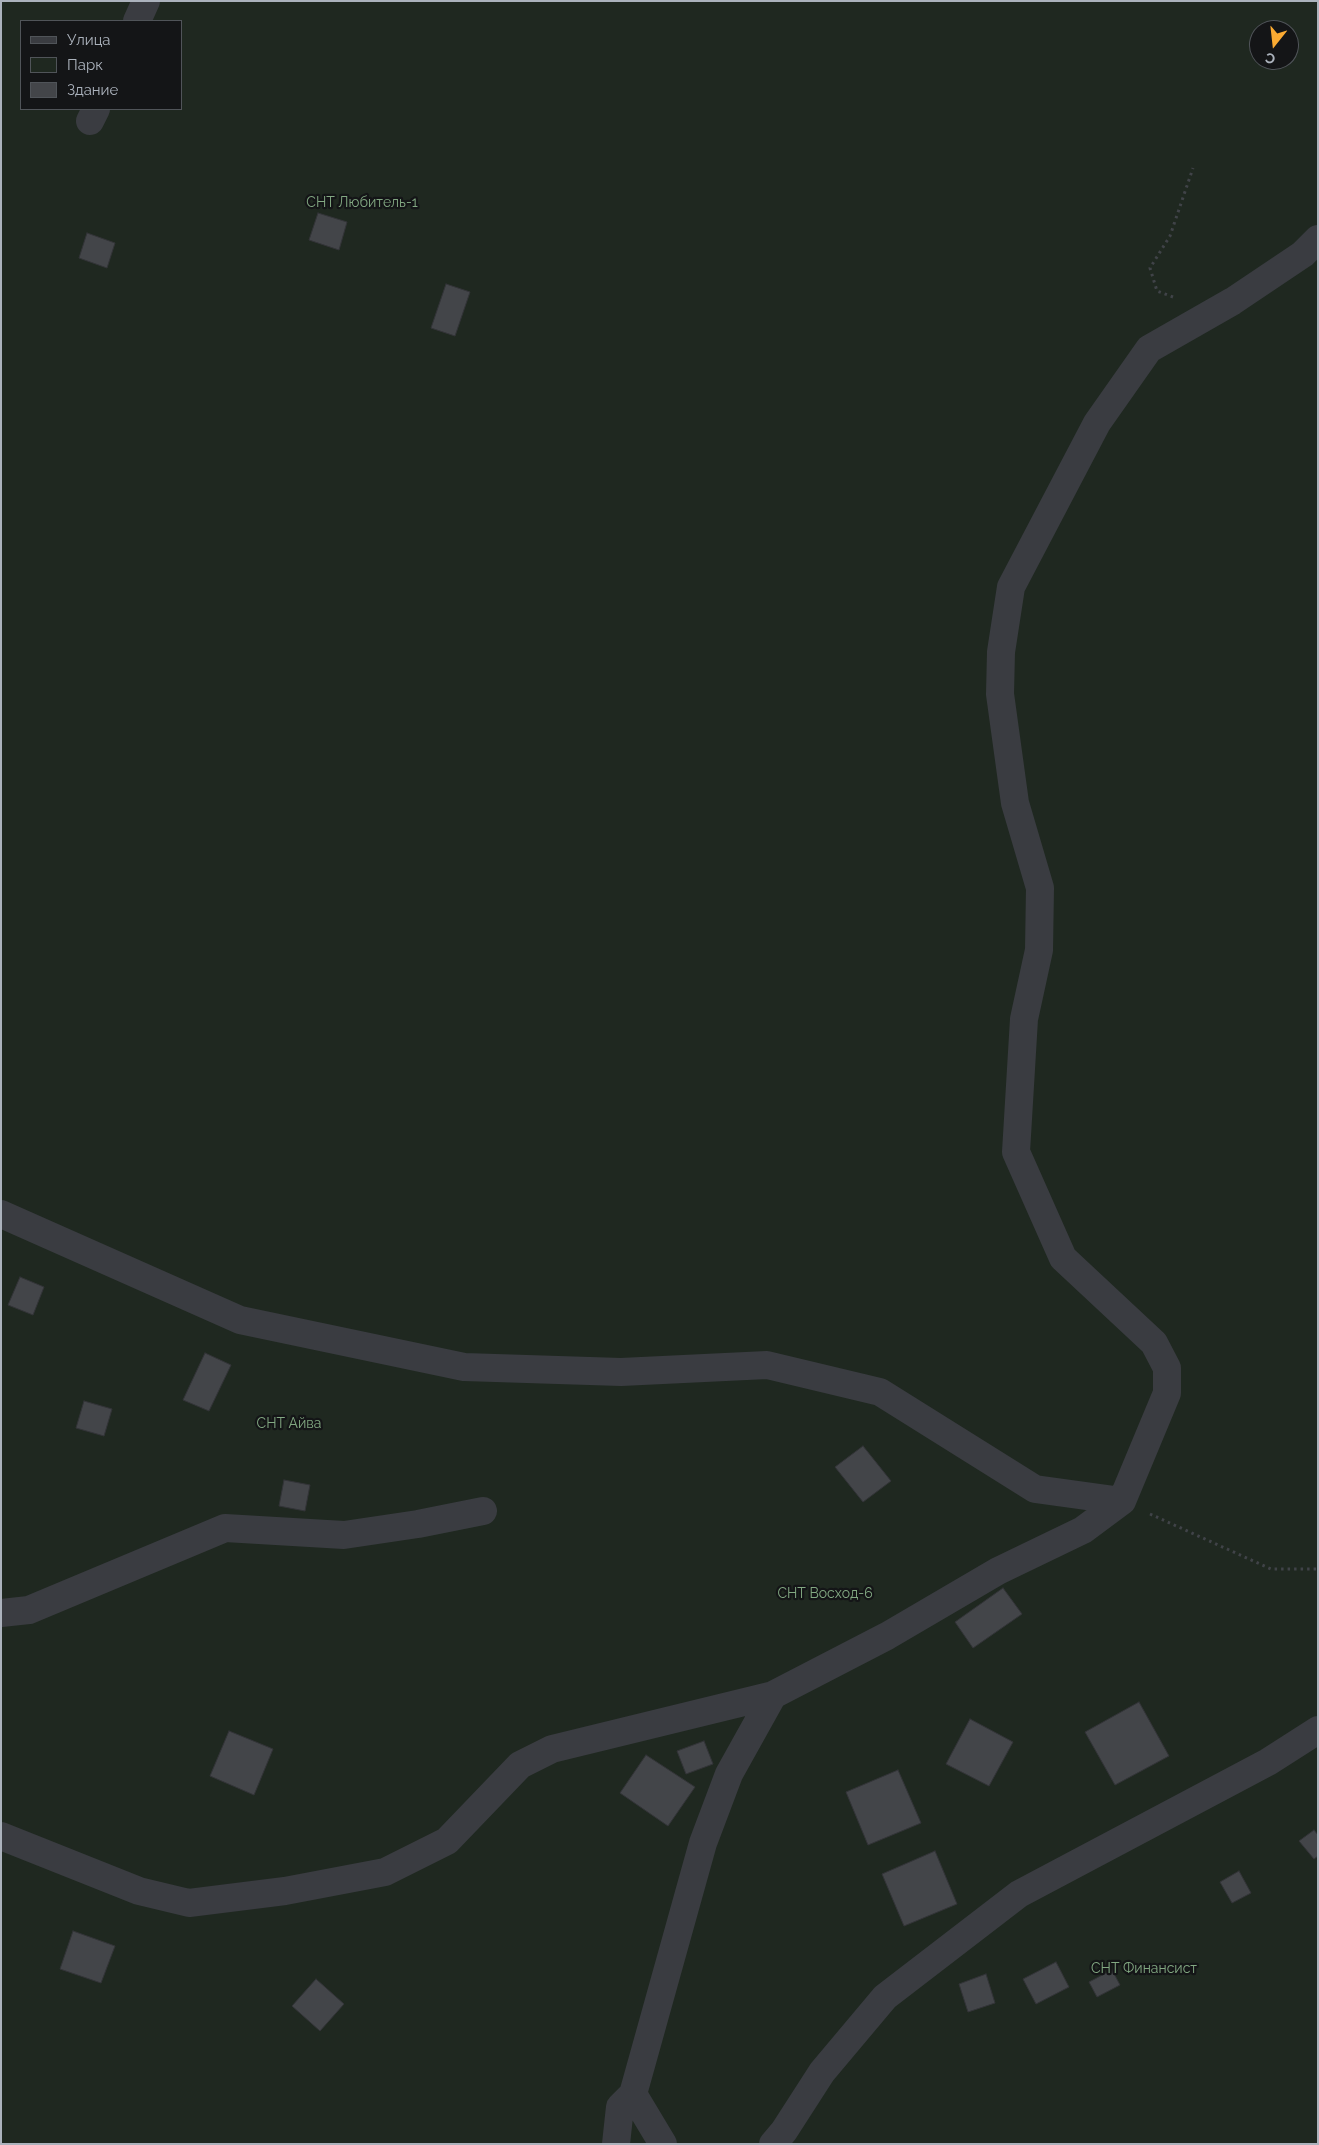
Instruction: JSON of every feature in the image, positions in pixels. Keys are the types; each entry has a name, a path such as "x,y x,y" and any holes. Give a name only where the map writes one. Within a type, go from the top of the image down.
{"street":[{"path":"137,20 146,1"},
{"path":"1,1836 139,1891 190,1902 284,1891 385,1872 447,1841 520,1765 552,1749 773,1695 887,1636 998,1571 1083,1530 1122,1501 1167,1393 1167,1368 1154,1344 1063,1258 1016,1152 1024,1019 1039,950 1040,888 1015,803 1000,694 1001,652 1011,587 1097,423 1149,349 1233,301 1303,254 1318,239"},
{"path":"1,1214 240,1320 464,1367 621,1372 766,1365 880,1392 1035,1489 1122,1501"},
{"path":"1,1613 29,1610 225,1528 344,1535 418,1524 483,1511"},
{"path":"616,2144 620,2107 633,2094 703,1843 729,1774 773,1695"},
{"path":"773,2144 784,2131 822,2072 885,1997 1019,1894 1268,1762 1318,1730"},
{"path":"633,2094 663,2144"}],"path":[{"path":"1178,299 1157,291 1150,268 1170,236 1193,168"},
{"path":"1122,1501 1271,1569 1318,1569"}],"green space":[{"path":"1,1 1318,1 1318,2144 1,2144"}],"building":[{"path":"318,213 347,222 339,250 309,240"},
{"path":"87,233 115,243 107,268 79,258"},
{"path":"446,284 470,292 455,336 431,328"},
{"path":"20,1277 44,1287 33,1315 8,1305"},
{"path":"205,1353 231,1365 209,1411 183,1400"},
{"path":"84,1401 112,1409 104,1436 76,1428"},
{"path":"863,1446 891,1481 863,1502 835,1467"},
{"path":"284,1480 310,1485 305,1511 279,1506"},
{"path":"1003,1588 1022,1614 973,1648 955,1622"},
{"path":"1139,1702 1169,1756 1115,1785 1085,1732"},
{"path":"970,1719 1013,1742 989,1786 946,1764"},
{"path":"229,1731 273,1749 254,1795 210,1776"},
{"path":"704,1741 713,1764 686,1774 677,1751"},
{"path":"646,1755 695,1787 668,1826 620,1793"},
{"path":"898,1770 921,1823 868,1845 846,1792"},
{"path":"1314,1830 1318,1835 1318,1856 1314,1859 1299,1841"},
{"path":"935,1851 957,1904 904,1926 882,1874"},
{"path":"1239,1871 1251,1893 1232,1903 1220,1882"},
{"path":"73,1931 115,1946 101,1983 60,1969"},
{"path":"1056,1962 1069,1987 1036,2004 1023,1979"},
{"path":"1112,1970 1120,1985 1097,1997 1089,1982"},
{"path":"986,1974 995,2003 968,2012 959,1984"},
{"path":"316,1979 344,2004 320,2031 292,2006"}],"park label":[{"name":"СНТ Любитель-1","path":"362,203"},
{"name":"СНТ Айва","path":"289,1424"},
{"name":"СНТ Восход-6","path":"825,1594"},
{"name":"СНТ Финансист","path":"1144,1969"}]}
